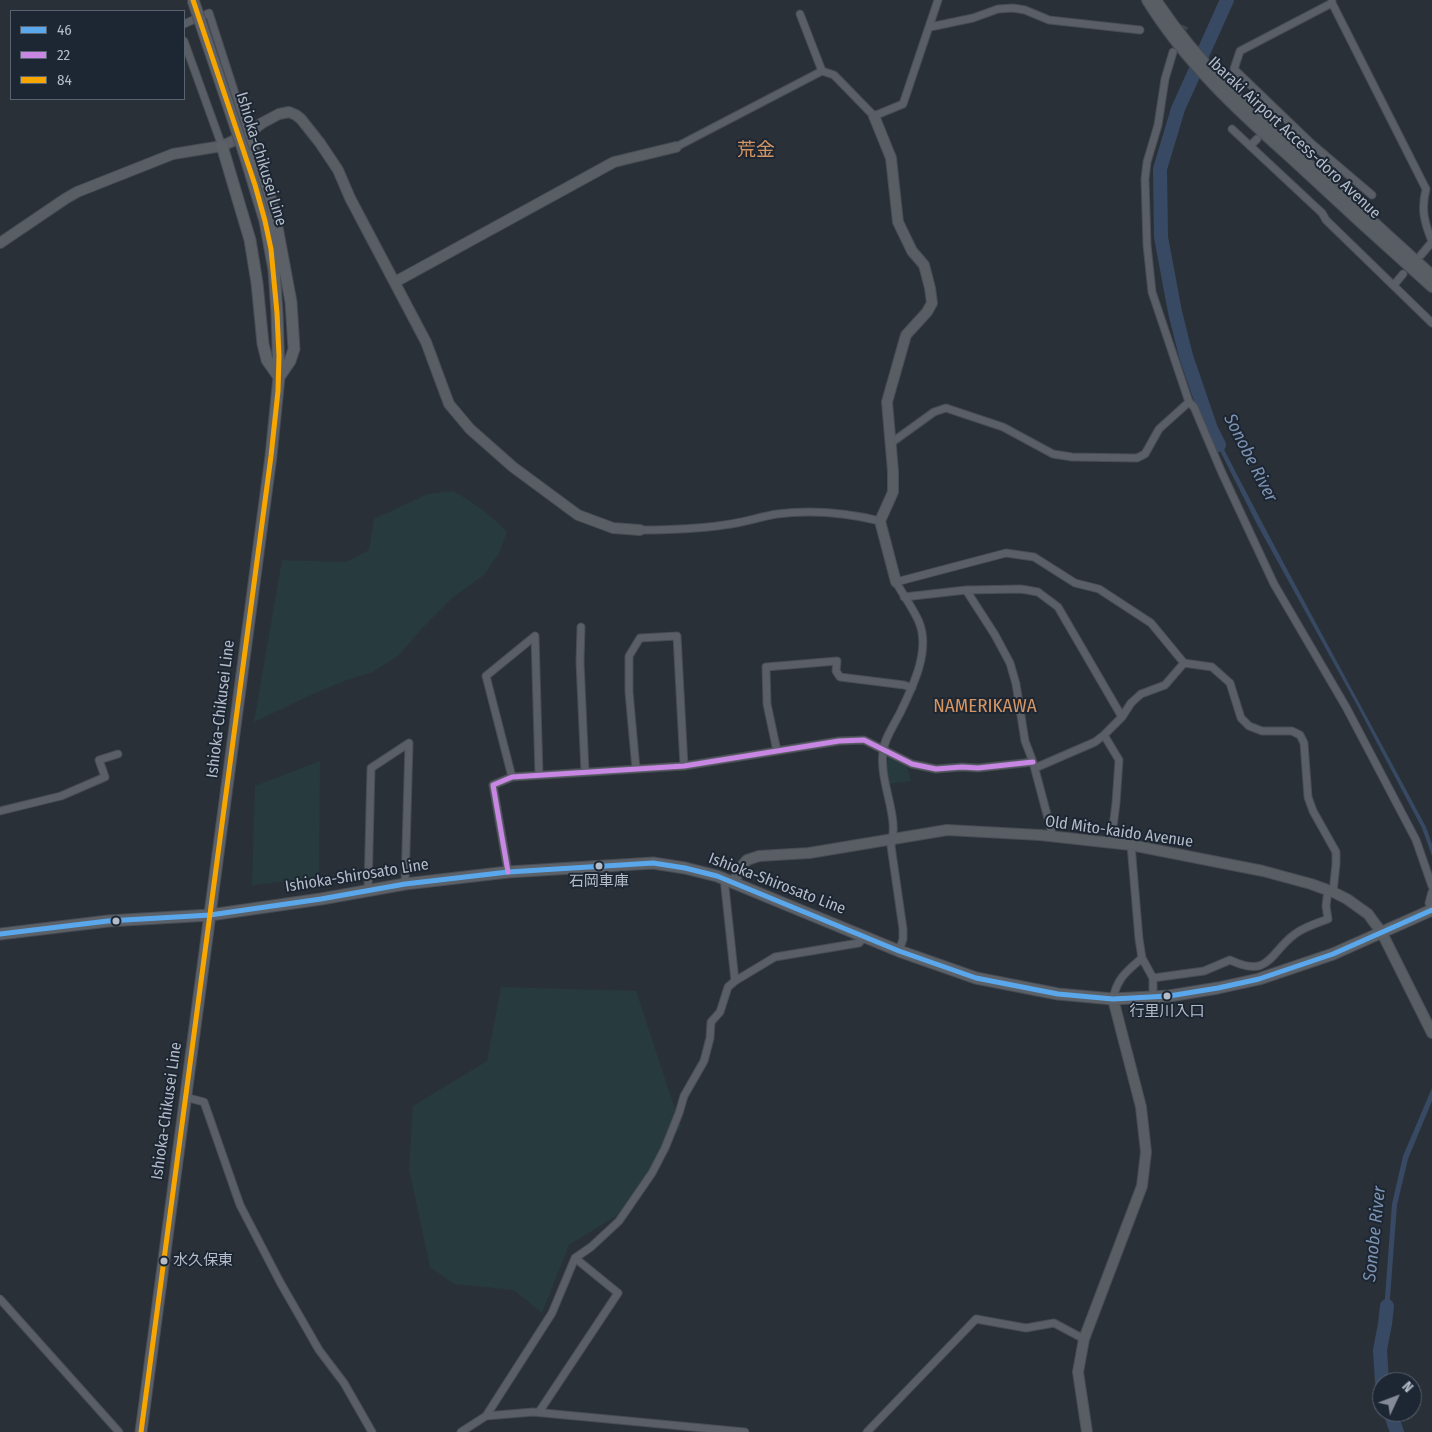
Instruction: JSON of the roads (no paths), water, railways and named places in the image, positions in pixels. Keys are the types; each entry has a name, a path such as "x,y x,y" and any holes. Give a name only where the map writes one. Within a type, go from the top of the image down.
{"main road":[{"name":"Ishioka-Chikusei Line","path":"141,1432 271,456 279,377 277,313 272,256 261,202 193,0"},
{"path":"222,146 250,240 258,283 263,344 267,360 279,377 290,361 294,349 291,302 274,211 248,134"},
{"name":"Ishioka-Shirosato Line","path":"0,934 108,920 210,915 322,899 405,884 508,872 647,863 685,868 729,880 864,936 960,973 996,983 1058,994 1113,998 1153,997 1218,988 1259,979 1306,965 1432,910"}],"street":[{"path":"874,116 903,104 938,0"},
{"name":"Ibaraki Airport Access-doro Avenue","path":"1147,0 1181,49 1432,275"},
{"name":"Ibaraki Airport Access-doro Avenue","path":"1156,0 1181,49"},
{"path":"1372,195 1280,115 1234,69 1240,51 1332,2 1426,189 1422,208 1432,242 1421,255"},
{"path":"930,27 973,18 998,9 1013,8 1025,10 1049,20 1140,30"},
{"path":"185,24 208,13 248,134"},
{"path":"800,14 822,71"},
{"path":"185,44 222,146"},
{"path":"1181,49 1165,79 1158,125 1147,162 1145,180 1147,245 1152,292 1189,402 1194,407 1222,473 1274,584 1346,707 1416,840 1432,886"},
{"name":"Ibaraki Airport Access-doro Avenue","path":"1204,70 1254,125 1432,287"},
{"path":"395,282 614,162 676,147 822,71 834,75 874,116 891,158 898,222 912,251 924,265 932,303 927,312 906,335 887,402 893,492 880,521 896,582 920,623 922,644 920,670 883,749 882,764 891,814 894,839 892,846 903,929 903,939 899,950"},
{"path":"0,243 77,192 173,154 222,146 248,134 262,123 279,114 289,112 301,119 338,170 426,342 449,404 470,430 513,467 578,515 613,528 640,530 670,530 726,525 777,514 810,513 862,517 880,521"},
{"path":"1273,122 1280,115"},
{"path":"1232,129 1322,213 1326,220 1432,323"},
{"path":"1250,146 1257,139"},
{"path":"1394,285 1403,274"},
{"path":"890,443 934,412 946,408 1003,427 1053,454 1072,457 1137,458 1145,454 1159,429 1189,402"},
{"path":"896,582 1006,553 1034,557 1075,583 1099,589 1151,623 1184,663 1212,667 1230,684 1241,718 1250,726 1262,731 1292,730 1300,736 1304,743 1308,797 1313,811 1336,852 1336,864 1326,906 1328,919 1294,935 1261,967 1241,965 1230,960 1204,970 1153,978"},
{"path":"904,597 966,590 1021,589 1038,592 1058,607 1122,717"},
{"path":"966,590 995,635 1010,664 1016,684 1025,741 1034,765 1053,837"},
{"path":"581,627 580,662 584,772"},
{"path":"512,777 486,676 535,636 539,775"},
{"path":"636,769 629,692 630,656 640,638 677,636 684,766"},
{"path":"777,751 768,704 766,666 838,661 836,671 840,676 904,685 912,688"},
{"path":"508,872 494,786 512,777 684,766 839,740 864,740 912,764 936,769 1034,765 1095,742 1122,717 1131,703 1141,694 1165,685 1184,663"},
{"path":"1104,735 1120,760 1111,843"},
{"path":"368,890 371,768 409,743 405,884"},
{"path":"0,812 61,796 104,777 99,760 118,754"},
{"name":"Old Mito-kaido Avenue","path":"729,880 747,860 759,856 809,853 947,830 1053,837 1131,845 1263,871 1331,891 1362,908 1382,933 1432,1033"},
{"path":"1131,845 1139,939 1142,958 1153,978 1153,997"},
{"path":"729,880 735,981"},
{"path":"1432,892 1429,903 1432,910"},
{"path":"461,1432 486,1416 552,1313 575,1258 591,1247 619,1221 652,1173 665,1148 684,1096 704,1061 712,1022 720,1012 728,987 775,957 859,944 864,936"},
{"path":"1087,1432 1078,1372 1084,1339 1142,1186 1146,1152 1141,1106 1113,998 1119,979 1142,958"},
{"path":"185,1098 204,1102 240,1205 284,1291 319,1350 344,1383 372,1432"},
{"path":"538,1412 618,1293 575,1258"},
{"path":"0,1299 119,1432"},
{"path":"867,1432 976,1319 1026,1328 1054,1322 1084,1339"},
{"path":"486,1416 538,1412 684,1429 744,1432"}],"water":[{"path":"1213,428 1426,827 1432,844 1432,856 1422,828 1358,707 1258,526 1209,429"},
{"path":"1432,1088 1432,1101 1408,1159 1397,1205 1388,1324 1383,1324 1392,1204 1403,1156"}],"waterway":[{"name":"Sonobe River","path":"1219,445 1211,429 1186,356 1175,312 1161,237 1160,169 1178,109 1227,0"},
{"name":"Sonobe River","path":"1381,1372 1380,1350 1387,1306"},
{"name":"Sonobe River","path":"1394,1422 1397,1432"}],"tunnel":[{"path":"1179,38 1185,26"}],"place":[{"name":"石岡車庫","path":"599,866"},
{"name":"行里川入口","path":"1167,996"},
{"name":"水久保東","path":"164,1261"}],"district":[{"name":"荒金","path":"756,151"},
{"name":"NAMERIKAWA","path":"985,707"}]}
